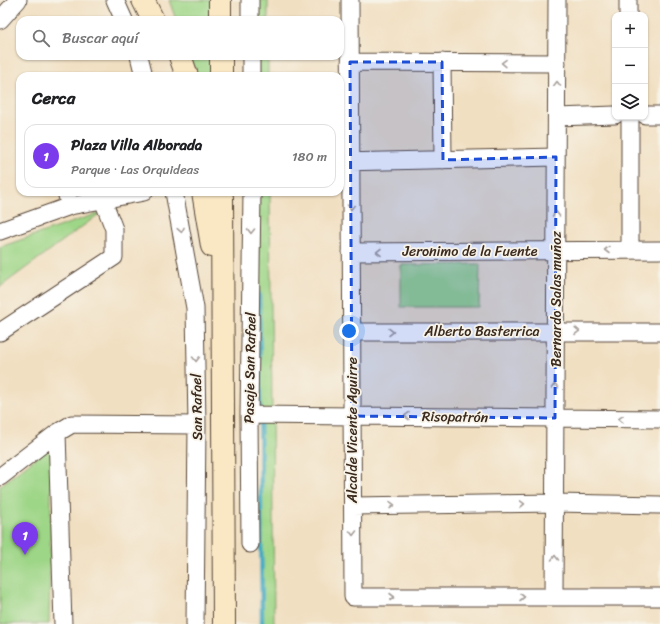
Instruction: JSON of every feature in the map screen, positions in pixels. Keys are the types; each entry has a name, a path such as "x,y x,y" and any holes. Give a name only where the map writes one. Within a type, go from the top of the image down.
{"main road":[{"path":"143,0 151,16"},
{"path":"157,0 164,16"},
{"path":"220,0 220,16"},
{"path":"170,60 174,72"},
{"path":"181,60 186,72"},
{"path":"221,60 221,72"},
{"name":"San Rafael","path":"217,196 223,305 224,624"}],"street":[{"path":"0,19 18,0"},
{"path":"115,0 122,16"},
{"path":"250,0 250,16"},
{"name":"Alcalde Vicente Aguirre","path":"350,0 350,62 345,162 351,252 353,597 554,597"},
{"name":"Bernardo Salas muñoz","path":"554,597 557,0"},
{"path":"628,0 628,12"},
{"path":"140,60 143,72"},
{"path":"251,60 251,72"},
{"path":"350,62 557,63"},
{"path":"442,62 443,160"},
{"path":"557,117 612,115"},
{"path":"648,115 660,115"},
{"path":"630,120 630,250"},
{"path":"345,162 556,157"},
{"path":"0,231 68,199 103,200 124,196"},
{"name":"San Rafael","path":"175,196 195,308 197,425 195,624"},
{"name":"Pasaje San Rafael","path":"250,544 249,415 252,196"},
{"path":"0,332 114,257 114,229 103,200"},
{"name":"Jeronimo de la Fuente","path":"351,252 660,250"},
{"name":"Alberto Basterrica","path":"352,332 660,332"},
{"name":"Risopatrón","path":"249,415 660,419"},
{"path":"0,477 57,432 72,424 197,425"},
{"path":"57,432 63,624"},
{"path":"353,506 555,503 660,505"},
{"path":"554,597 660,597"}],"highlighted area":[{"path":"350,62 442,62 443,160 556,157 555,418 352,416"}],"green space":[{"path":"169,0 213,0 214,16 175,16"},
{"path":"256,0 268,0 268,16 256,16"},
{"path":"191,60 215,60 215,72 195,72"},
{"path":"257,60 268,60 268,72 257,72"},
{"path":"258,196 270,196 274,624 262,624"},
{"path":"102,212 0,287 0,247"},
{"path":"480,264 479,307 401,307 401,265"},
{"path":"52,445 49,624 0,624 0,486"}],"waterway":[{"path":"259,294 262,624"}],"place":[{"name":"Plaza Villa Alborada","path":"25,555"}]}
